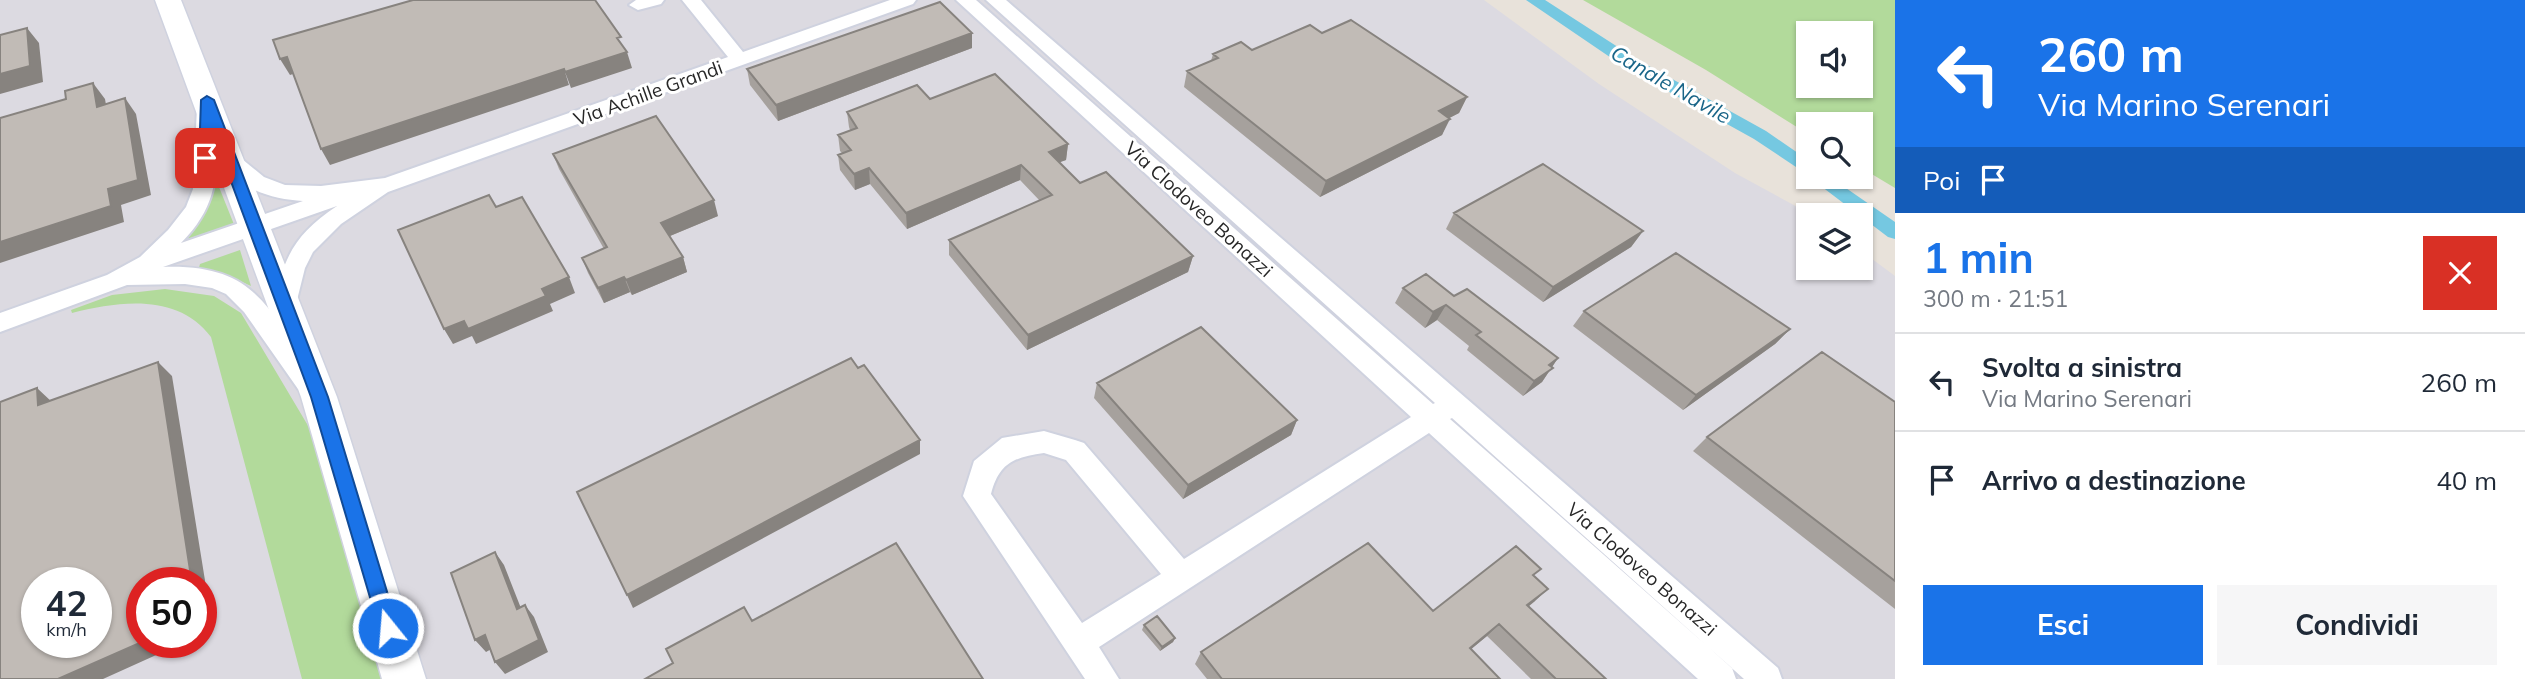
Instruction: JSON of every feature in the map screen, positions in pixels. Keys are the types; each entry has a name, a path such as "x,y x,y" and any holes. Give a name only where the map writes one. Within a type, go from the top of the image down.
{"main road":[{"path":"168,0 319,397 404,679"}],"street":[{"path":"691,0 740,60"},
{"name":"Via Achille Grandi","path":"146,270 907,0"},
{"name":"Via Clodoveo Bonazzi","path":"965,0 1443,411 1767,679"},
{"name":"Via Clodoveo Bonazzi","path":"995,0 1443,411 1721,679"},
{"path":"146,270 201,202 204,189 207,100"},
{"name":"Via Achille Grandi","path":"230,160 257,183 277,190 359,196"},
{"name":"Via Achille Grandi","path":"286,306 298,258 313,236 359,196"},
{"path":"0,323 146,270 204,278 232,286 249,302 286,357 319,397"},
{"path":"1078,643 1443,411"},
{"path":"1104,679 977,496 984,469 1011,446 1044,442 1075,450 1181,577"}],"shaded area":[{"path":"0,0 1484,0 1599,84 1735,173 1796,206 1796,280 1873,280 1873,260 1895,276 1895,679 0,679"}],"green space":[{"path":"1583,0 1895,0 1895,188 1873,175 1873,112 1796,112 1796,126 1706,70"},
{"path":"215,177 235,227 169,250 200,218 210,200"},
{"path":"240,250 251,286 238,280 198,271 200,264"},
{"path":"165,289 214,296 241,313 310,429 385,679 302,679 211,337 198,323 165,307 128,304 72,313 71,310 112,295"}],"building":[{"path":"413,0 595,0 621,37 617,38 627,52 565,72 564,69 321,149 287,57 280,59 273,40"},
{"path":"940,2 972,33 776,105 747,69"},
{"path":"1351,20 1467,97 1439,111 1450,119 1326,181 1187,71 1218,58 1213,54 1241,42 1252,50 1310,25 1322,33"},
{"path":"27,28 30,66 0,74 0,35"},
{"path":"995,74 1068,144 1049,152 1080,183 1106,172 1193,256 1028,335 949,240 1052,195 1021,165 906,213 869,168 854,174 838,155 851,150 838,135 857,128 847,112 917,85 930,99"},
{"path":"93,83 97,107 125,98 138,180 108,189 111,206 0,242 0,118 66,99 65,91"},
{"path":"656,116 714,200 661,223 683,257 598,288 582,258 607,247 553,154"},
{"path":"1543,164 1643,231 1553,287 1454,213"},
{"path":"489,195 496,207 522,197 569,277 542,289 546,296 468,329 464,321 444,329 398,230"},
{"path":"1676,253 1790,329 1696,395 1584,311"},
{"path":"1426,274 1454,296 1467,289 1558,358 1549,365 1553,368 1534,381 1476,335 1481,332 1446,305 1433,312 1403,288"},
{"path":"1201,327 1297,420 1188,485 1097,383"},
{"path":"1822,352 1895,402 1895,581 1707,437"},
{"path":"851,358 858,368 864,365 920,440 627,595 577,492"},
{"path":"158,362 190,567 126,567 126,649 112,655 112,567 21,567 21,658 106,658 58,679 0,679 0,402 37,388 38,405"},
{"path":"896,543 983,679 645,679 673,663 666,649 744,607 752,621"},
{"path":"1368,543 1433,611 1516,546 1541,569 1533,575 1548,589 1527,605 1606,679 1556,679 1499,624 1470,648 1500,679 1222,679 1201,652"},
{"path":"495,552 517,609 525,605 539,640 495,662 485,635 475,640 451,573"},
{"path":"1157,616 1175,638 1162,647 1144,625"}],"waterway":[{"name":"Canale Navile","path":"1534,0 1632,64 1760,135 1796,160"},
{"name":"Canale Navile","path":"1835,189 1895,232"}],"route":[{"path":"205,158 207,100 319,397 388,628"}]}
